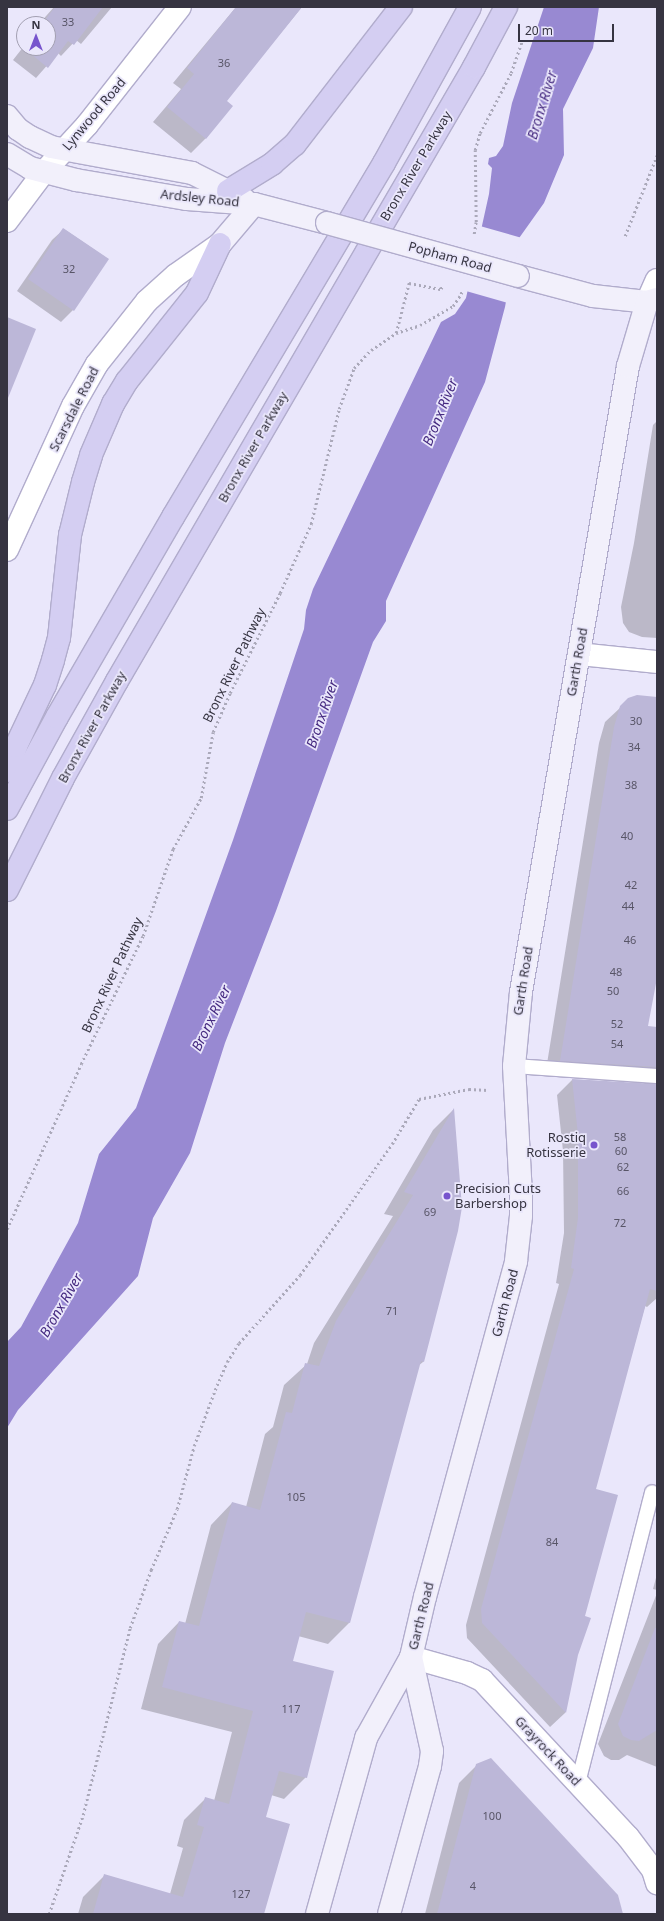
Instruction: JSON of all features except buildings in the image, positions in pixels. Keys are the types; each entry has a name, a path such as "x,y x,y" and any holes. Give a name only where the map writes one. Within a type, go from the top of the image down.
{"highway":[{"path":"228,191 272,164 295,144 401,7"},
{"path":"7,809 57,717 173,517 384,163 470,7"},
{"name":"Bronx River Parkway","path":"7,890 63,778 117,681 474,67 506,7"},
{"path":"7,771 16,746 45,685 59,638 70,535 82,482 91,455 113,404 127,381 197,293 220,244"}],"street":[{"name":"Lynwood Road","path":"7,221 43,173 87,125 180,7"},
{"name":"Ardsley Road","path":"7,116 18,128 30,137 51,147 192,174 254,204"},
{"name":"Ardsley Road","path":"7,154 30,168 43,173 187,199 254,204"},
{"name":"Popham Road","path":"254,204 593,296 654,303"},
{"name":"Scarsdale Road","path":"7,550 73,406 97,364 147,301 176,275 220,244 254,204"},
{"path":"654,303 657,280"},
{"name":"Garth Road","path":"317,1914 366,1738 411,1658 425,1597 516,1261 521,1216 521,1195 514,1066 521,992 628,366 654,303"},
{"path":"579,654 657,662"},
{"name":"Garth Road","path":"389,1914 430,1766 432,1751 411,1658"},
{"name":"Grayrock Road","path":"411,1658 462,1671 482,1680 628,1837 653,1870 657,1883"}],"lane":[{"path":"514,1066 657,1076"},
{"path":"578,1783 652,1492"}],"path":[{"path":"476,207 476,150 480,133 511,73 523,36"},
{"path":"625,236 657,155"},
{"path":"396,333 404,301"},
{"name":"Bronx River Pathway","path":"7,1229 81,1064 143,936 172,849 201,798 213,732 230,693 280,593 311,524 345,389 354,368 371,350 396,333 434,318"},
{"path":"50,1914 83,1815 130,1628 151,1570 177,1509 194,1446 227,1362 239,1343 300,1275 392,1144 419,1099 469,1089 515,1090"}],"water":[{"name":"Bronx River","path":"544,7 599,7 593,48 563,109 564,155 544,203 517,241 505,307 485,382 386,601 386,621 373,642 276,911 225,1043 190,1153 153,1218 138,1276 18,1410 7,1428 7,1342 21,1327 78,1223 99,1154 136,1108 233,840 304,629 306,610 313,589 441,322 455,314 466,298 489,194 492,168 488,164 489,158 496,156 503,146 512,103"}],"pier":[{"path":"480,226 522,238 519,242 508,303 466,291"}],"place":[{"name":"Rostiq Rotisserie","path":"594,1145"},
{"name":"Precision Cuts Barbershop","path":"447,1196"}]}
